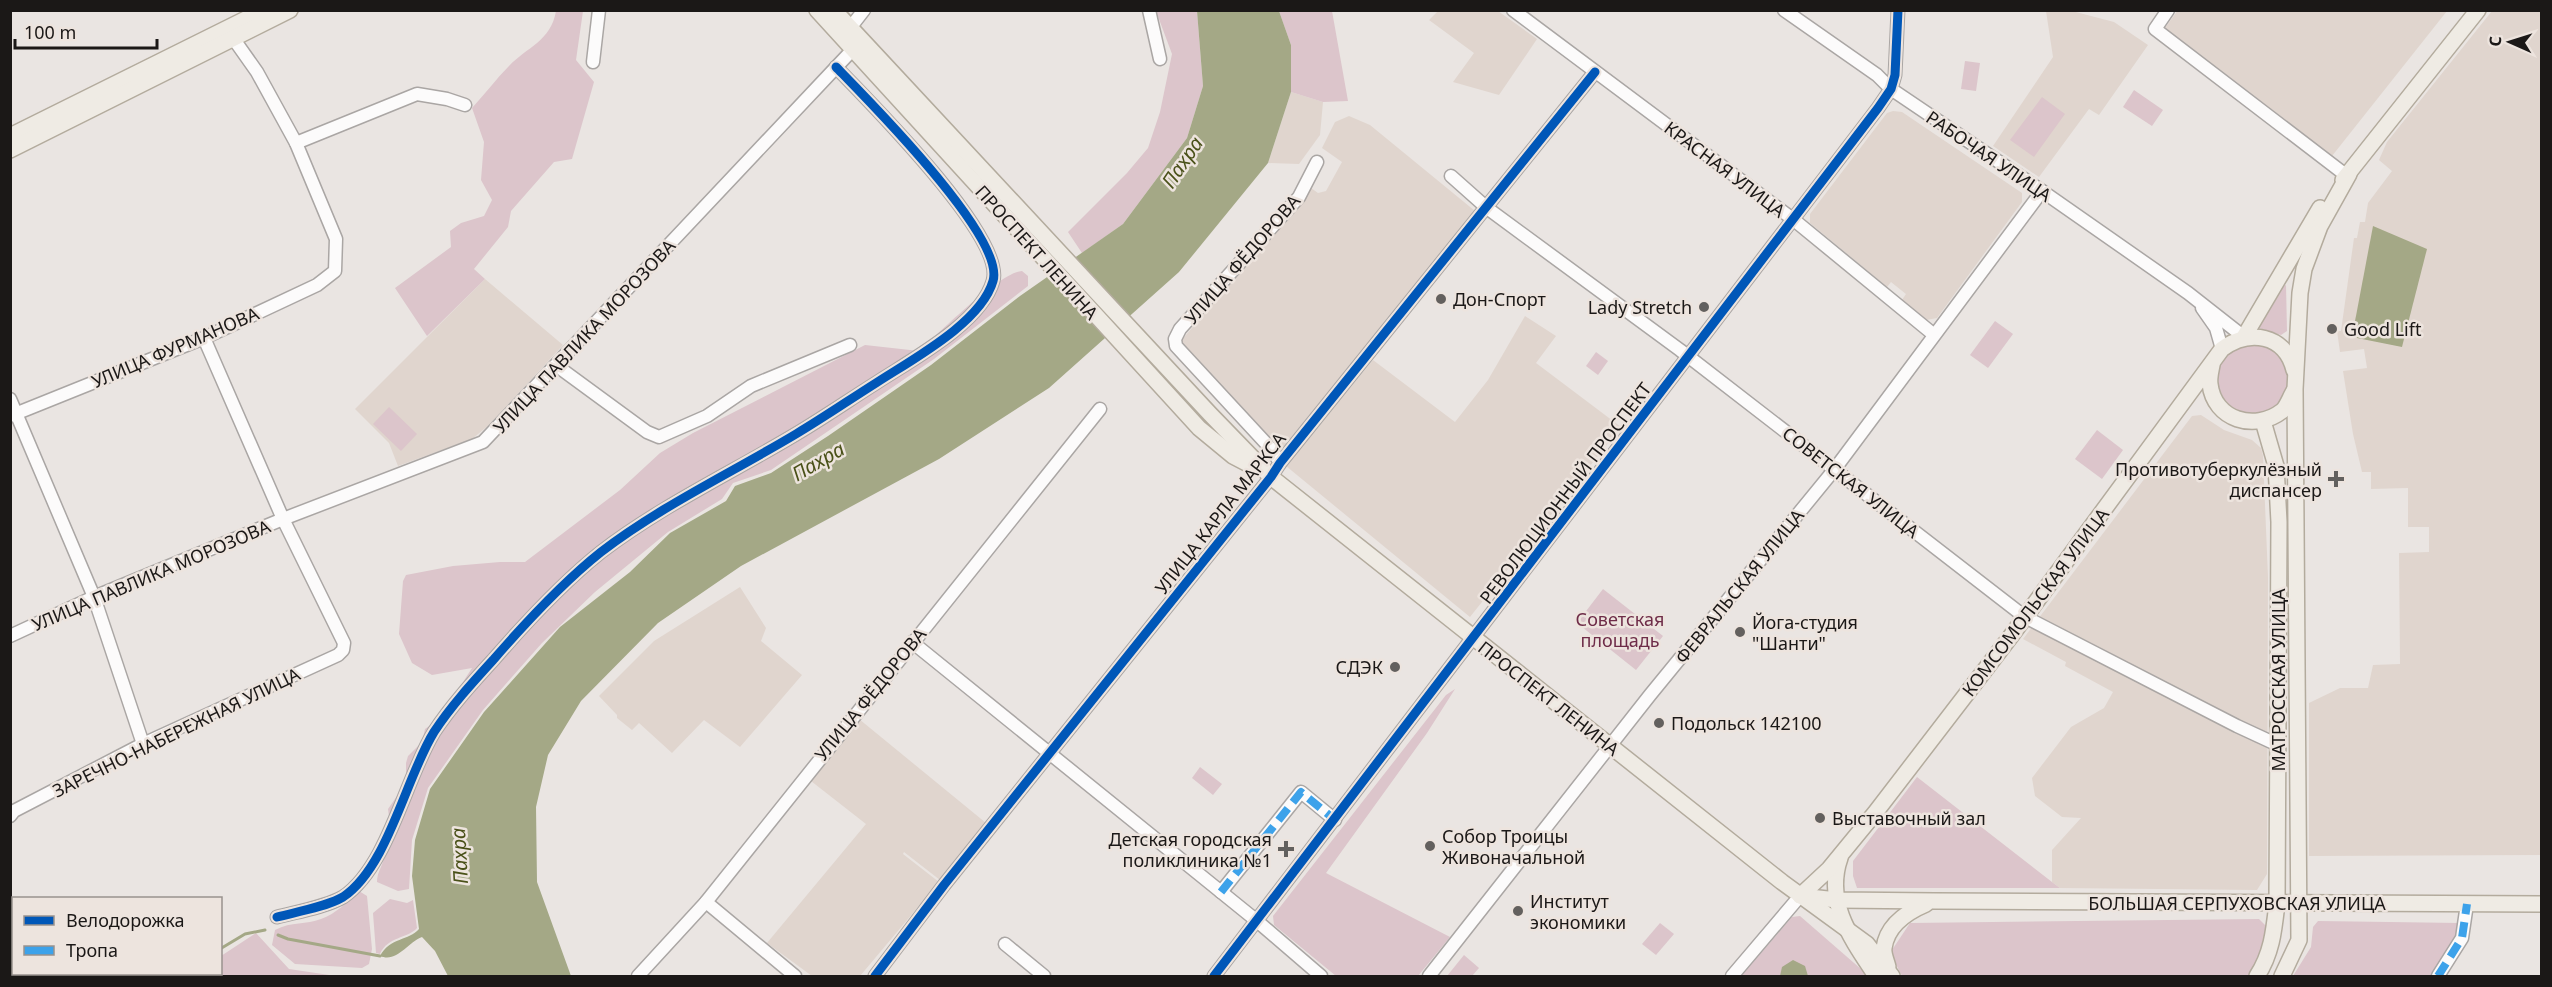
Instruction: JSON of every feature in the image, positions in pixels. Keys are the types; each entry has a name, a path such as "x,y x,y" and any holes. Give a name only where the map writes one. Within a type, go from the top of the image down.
{"main road":[{"path":"10,136 239,16 264,10"},
{"path":"10,150 290,10"},
{"name":"ПРОСПЕКТ ЛЕНИНА","path":"817,10 969,155 1271,477 1800,896 1867,944 1885,974"},
{"name":"ПРОСПЕКТ ЛЕНИНА","path":"834,10 850,28 857,46 954,160 1199,428 1233,456 1271,477"},
{"path":"2295,382 2293,363 2278,345 2268,339 2244,337 2307,227 2330,193 2348,175 2478,10"},
{"path":"2212,365 2210,383 2215,401 2228,415 2245,422 2263,422 2284,410 2295,382 2304,269 2320,226 2348,175"},
{"name":"КОМСОМОЛЬСКАЯ УЛИЦА","path":"1800,896 1841,856 2025,617 2222,349 2232,341 2244,337"},
{"name":"МАТРОССКАЯ УЛИЦА","path":"2282,976 2299,940 2300,903 2296,716 2295,382"},
{"name":"МАТРОССКАЯ УЛИЦА","path":"2258,976 2267,961 2273,939 2277,903 2279,522 2276,466 2263,422"},
{"path":"1841,856 1836,870 1837,900 1846,931"},
{"name":"БОЛЬШАЯ СЕРПУХОВСКАЯ УЛИЦА","path":"1800,896 1837,900 1933,902 2541,904"},
{"path":"1885,974 1884,948 1898,920 1906,912 1933,902"}],"street":[{"path":"593,62 599,10"},
{"path":"850,28 864,10"},
{"path":"1149,10 1160,59"},
{"name":"КРАСНАЯ УЛИЦА","path":"1513,10 1794,220 1933,334"},
{"name":"РАБОЧАЯ УЛИЦА","path":"1784,10 1877,75 1891,89 2042,190 2196,299 2244,337"},
{"name":"РЕВОЛЮЦИОННЫЙ ПРОСПЕКТ","path":"1214,976 1690,357 1891,89 1897,55 1898,10"},
{"path":"2167,12 2155,28 2348,175"},
{"path":"233,38 257,72 296,144 417,94 447,99 465,105"},
{"name":"УЛИЦА ПАВЛИКА МОРОЗОВА","path":"10,636 94,597 283,519 483,442 857,46"},
{"path":"277,917 341,898 352,887 373,862 404,802 434,733 475,680 537,610 601,553 648,520 797,434 934,346 968,319 988,292 994,278 993,262 957,200 836,67"},
{"name":"УЛИЦА КАРЛА МАРКСА","path":"875,976 1049,753 1595,72"},
{"name":"УЛИЦА ФУРМАНОВА","path":"14,414 204,338 317,285 335,271 336,239 296,144"},
{"name":"УЛИЦА ФЁДОРОВА","path":"1280,463 1273,451 1176,346 1175,339 1180,329 1299,197 1317,162"},
{"name":"СОВЕТСКАЯ УЛИЦА","path":"1451,176 1487,208 1690,357 2025,617 2236,726 2278,745"},
{"name":"ФЕВРАЛЬСКАЯ УЛИЦА","path":"1429,976 1650,695 1834,470 2042,190"},
{"name":"РАБОЧАЯ УЛИЦА","path":"2196,299 2216,328 2222,349"},
{"path":"204,338 283,519"},
{"path":"557,366 647,432 659,437 707,416 751,386 850,345"},
{"path":"10,399 14,414 94,597 143,744"},
{"name":"УЛИЦА ФЁДОРОВА","path":"638,976 705,902 1100,409"},
{"name":"ЗАРЕЧНО-НАБЕРЕЖНАЯ УЛИЦА","path":"12,811 143,744 338,655 343,650 344,643 283,519"},
{"path":"912,642 1322,976"},
{"path":"1221,892 1301,792 1335,820"},
{"path":"1732,976 1800,896"},
{"path":"705,902 795,976"},
{"path":"2438,976 2462,938 2467,904"},
{"path":"1005,944 1044,976"}],"shaded area":[{"path":"2178,10 2447,11 2332,156 2165,28"},
{"path":"1438,11 1498,11 1537,39 1499,95 1453,82 1474,53 1429,20"},
{"path":"2046,11 2072,11 2114,22 2148,45 2099,115 2089,109 2039,177 1993,146 2053,57"},
{"path":"2492,11 2541,11 2541,855 2309,856 2309,703 2340,688 2368,688 2373,665 2400,664 2399,553 2429,552 2429,527 2408,527 2408,488 2371,489 2371,472 2362,472 2353,434 2343,371 2367,368 2364,349 2340,352 2337,331 2341,331 2354,238 2357,238 2360,222 2365,222 2368,203 2392,171 2379,160 2387,142"},
{"path":"1291,92 1323,102 1320,135 1299,164 1268,163"},
{"path":"1902,112 2022,193 2022,202 1937,318 1926,320 1902,300 1906,294 1891,282 1887,287 1810,223 1810,214 1887,113"},
{"path":"1349,116 1370,125 1475,211 1280,451 1180,342 1311,188 1318,193 1326,191 1342,162 1322,148 1335,122"},
{"path":"485,279 563,345 489,425 472,439 398,466 389,443 355,409"},
{"path":"1525,316 1556,336 1536,363 1621,427 1470,617 1286,466 1373,360 1455,422 1488,380"},
{"path":"2201,415 2224,430 2252,440 2261,448 2263,456 2268,577 2267,874 2257,890 2060,888 2052,882 2052,850 2081,818 2062,817 2035,796 2032,778 2071,727 2104,708 2113,692 2065,666 2066,662 2023,639 2192,416"},
{"path":"740,587 766,628 761,641 802,675 740,747 704,720 672,753 639,723 632,730 617,718 617,715 599,696 654,641"},
{"path":"859,719 986,823 940,880 904,852 903,854 939,882 860,976 812,976 767,943 866,824 811,781"}],"green space":[{"path":"556,11 583,11 576,60 594,82 572,159 554,162 511,211 508,227 474,269 485,279 427,336 395,288 451,247 450,231 461,223 484,216 492,200 481,180 484,142 472,108 516,59 544,37"},
{"path":"1156,11 1197,11 1203,86 1187,138 1123,224 1082,253 1068,232 1127,173 1148,148 1160,112 1172,54"},
{"path":"1279,11 1332,11 1348,101 1323,102 1291,92 1291,45"},
{"path":"1965,61 1980,63 1976,91 1961,89"},
{"path":"2134,90 2163,110 2152,126 2123,107"},
{"path":"2042,97 2065,114 2034,157 2010,140"},
{"path":"1022,271 1028,276 1028,286 934,359 771,470 733,483 722,499 668,532 595,592 542,643 483,710 428,788 412,840 409,889 398,891 377,882 387,840 388,809 406,783 408,756 422,742 425,729 440,718 472,668 432,675 412,663 399,634 403,581 406,575 453,566 525,562 620,490 660,453 693,433 865,345 919,351 985,292 1012,274"},
{"path":"2286,285 2287,331 2281,335 2259,328 2284,286"},
{"path":"1995,321 2013,334 1988,368 1970,355"},
{"path":"2253,344 2272,350 2282,360 2288,379 2282,398 2272,408 2253,414 2234,408 2224,398 2218,379 2224,360 2234,350"},
{"path":"1596,352 1608,361 1598,375 1586,366"},
{"path":"389,407 417,434 401,451 373,424"},
{"path":"2097,430 2123,450 2102,479 2075,459"},
{"name":"Советская площадь","path":"1603,589 1663,636 1636,670 1577,623"},
{"path":"1455,689 1427,733 1326,873 1450,937 1418,976 1336,976 1274,925 1273,916 1446,695"},
{"path":"1200,767 1222,784 1213,795 1192,778"},
{"path":"1917,777 2060,888 1857,888 1853,876 1853,861"},
{"path":"359,891 367,896 372,949 369,964 362,968 295,964 272,945 275,930 287,925 326,917 342,907"},
{"path":"390,899 407,903 413,900 417,928 388,944 380,954 376,953 373,913"},
{"path":"1800,916 1869,976 1741,976 1792,917"},
{"path":"2259,919 2268,928 2254,976 1902,976 1890,953 1910,923"},
{"path":"2318,921 2460,923 2455,938 2430,976 2293,976 2311,947 2313,927"},
{"path":"1660,923 1674,934 1656,955 1642,944"},
{"path":"256,933 289,969 336,976 190,976 222,975 222,955"},
{"path":"1464,955 1479,968 1472,976 1447,976"}],"water":[{"name":"Пахра","path":"1197,11 1279,11 1291,45 1291,92 1268,163 1179,272 1049,388 939,459 741,566 658,623 581,701 548,755 536,807 537,882 571,976 448,976 435,951 422,937 397,955 380,956 389,945 410,936 419,929 412,876 415,840 430,789 484,712 560,627 630,572 670,533 726,501 735,486 771,473 828,436 931,365 1020,296 1123,224 1187,138 1203,86"},
{"path":"2373,226 2427,249 2402,347 2352,337"},
{"path":"1793,960 1805,966 1808,976 1780,976 1782,967"}],"waterway":[{"path":"222,948 245,934 265,930"},
{"path":"278,935 288,939 380,956"}],"marked path":[{"path":"1221,892 1301,792 1335,820"},
{"path":"2438,976 2462,938 2467,904"}],"cycle path":[{"path":"1214,976 1878,108 1891,89 1895,75 1898,10"},
{"path":"277,917 336,901 359,883 384,843 424,751 441,722 462,694 519,631 559,589 587,564 624,535 806,428 925,352 960,326 986,296 993,281 991,261 978,234 931,170 836,67"},
{"path":"875,976 944,885 1280,463 1595,72"}],"place":[{"name":"Дон-Спорт","path":"1441,299"},
{"name":"Lady Stretch","path":"1704,307"},
{"name":"Good Lift","path":"2332,329"},
{"name":"Противотуберкулёзный диспансер","path":"2336,479"},
{"name":"Йога-студия \"Шанти\"","path":"1740,632"},
{"name":"СДЭК","path":"1395,667"},
{"name":"Подольск 142100","path":"1659,723"},
{"name":"Выставочный зал","path":"1820,818"},
{"name":"Собор Троицы Живоначальной","path":"1430,846"},
{"name":"Детская городская поликлиника №1","path":"1286,849"},
{"name":"Институт экономики","path":"1518,911"}]}
